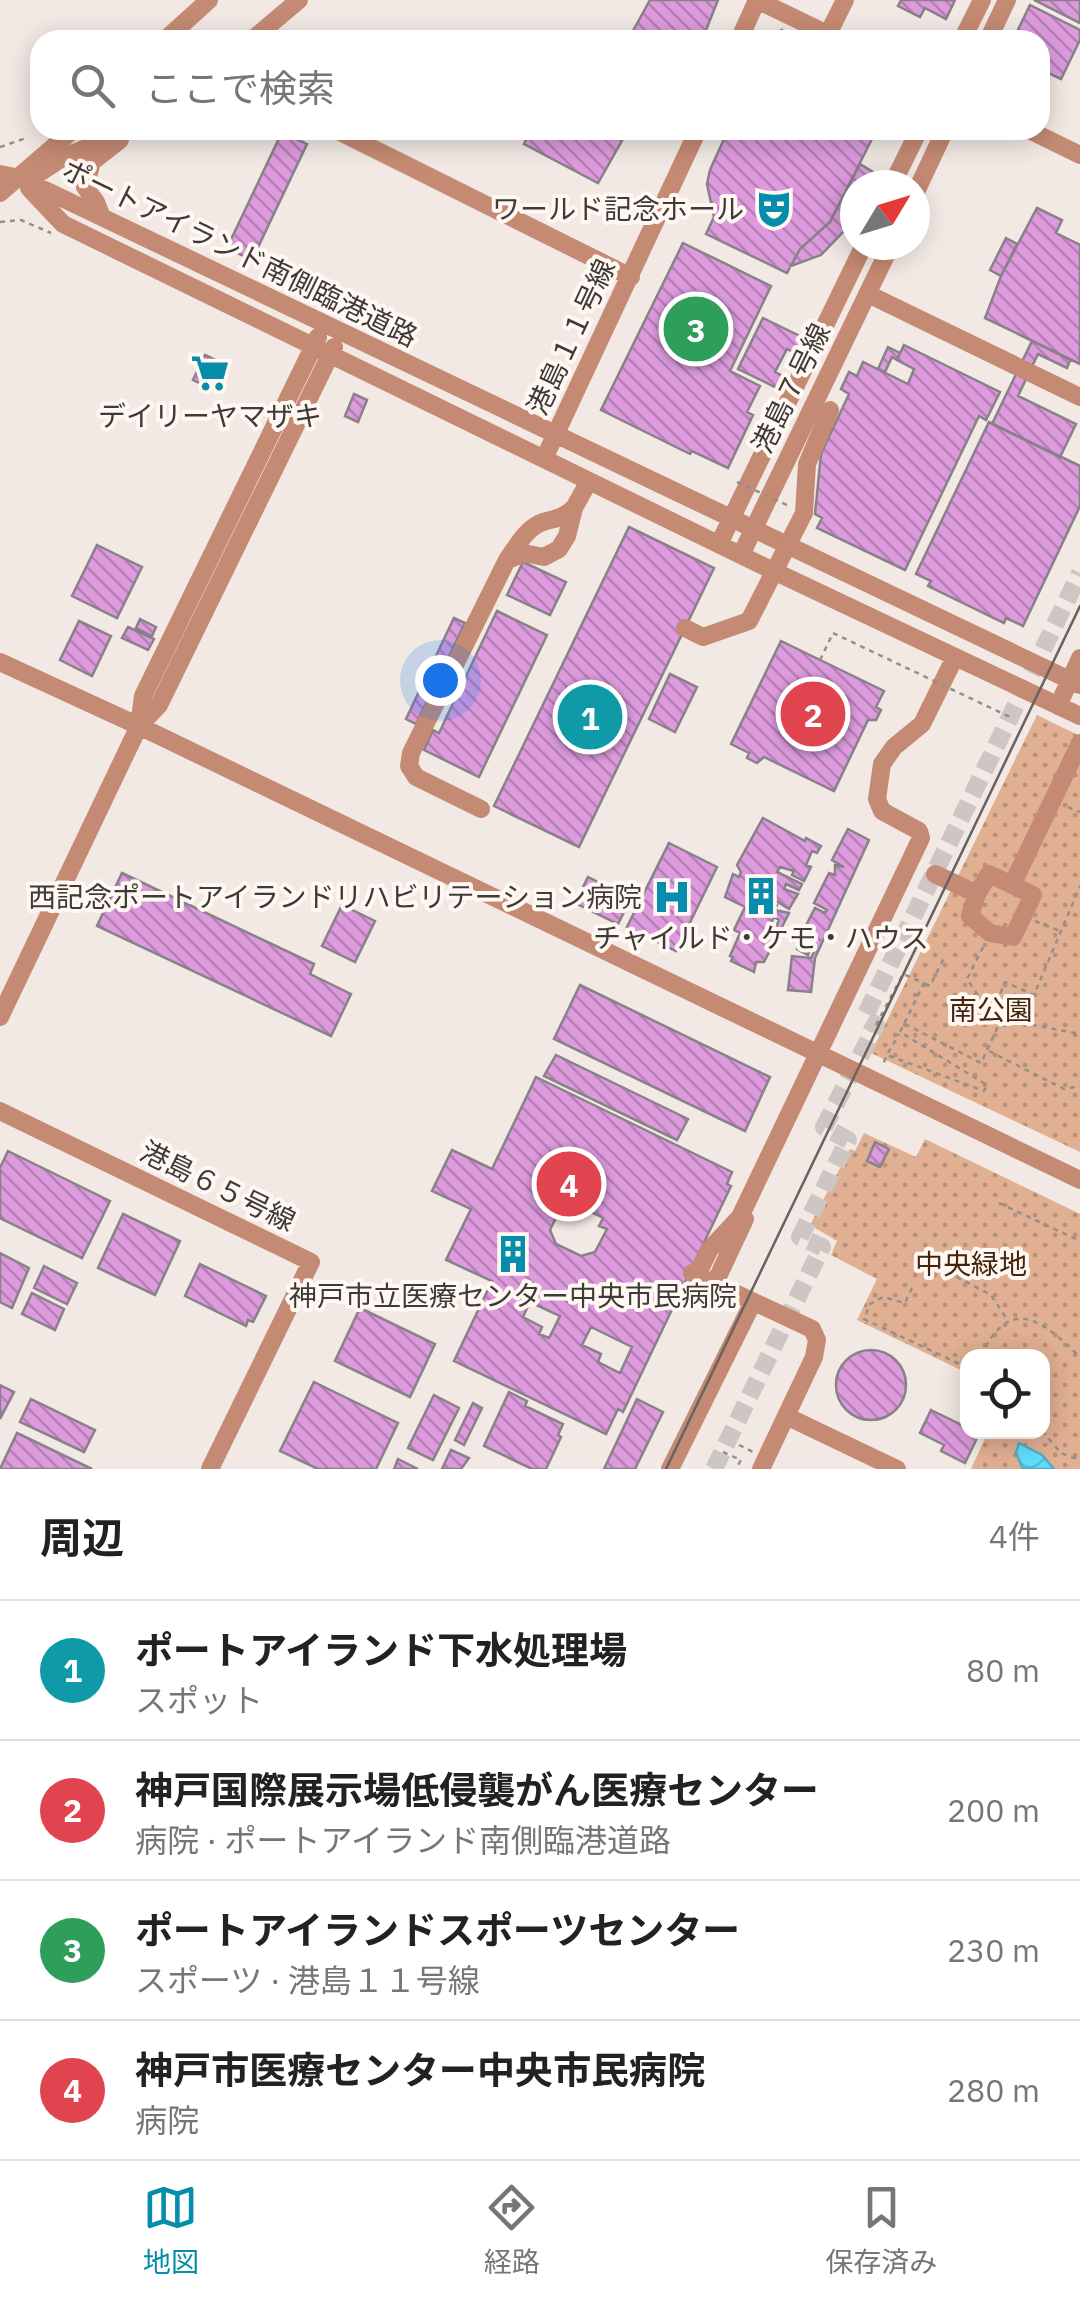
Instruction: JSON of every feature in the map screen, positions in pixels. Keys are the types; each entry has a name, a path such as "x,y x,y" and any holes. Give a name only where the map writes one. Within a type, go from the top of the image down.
{"street":[{"path":"178,30 210,0"},
{"path":"264,30 300,0"},
{"path":"744,30 757,0 819,30"},
{"path":"836,30 845,0"},
{"path":"967,30 982,0"},
{"path":"993,30 1007,0"},
{"path":"0,193 61,140"},
{"path":"0,174 32,178 62,158 106,140"},
{"path":"102,217 86,187 92,162 118,140"},
{"path":"356,140 631,277"},
{"name":"港島１１号線","path":"544,459 693,140"},
{"path":"899,170 914,140"},
{"path":"926,170 940,140"},
{"path":"1049,140 1080,155"},
{"name":"ポートアイランド南側臨港道路","path":"20,178 1075,682"},
{"name":"ポートアイランド南側臨港道路","path":"20,178 64,224 1080,716"},
{"name":"港島７号線","path":"719,544 857,260"},
{"name":"港島７号線","path":"741,555 884,260"},
{"path":"868,294 1080,397"},
{"path":"0,1017 139,726 159,704 333,328"},
{"path":"685,628 703,637 749,621 804,513 807,464 831,400 799,379"},
{"path":"507,560 524,553 544,557 559,549 589,480"},
{"path":"480,810 416,777 409,766 411,753 507,560 524,535 540,523 562,520 574,508"},
{"path":"758,1461 786,1416 814,1356 817,1340 812,1329 695,1274 710,1249 740,1217 922,838 919,832 882,811 877,799 882,764 894,747 922,724 955,657"},
{"path":"1058,706 1075,682 1080,658"},
{"path":"0,662 1080,1180"},
{"path":"1013,883 1080,742"},
{"path":"936,874 978,894"},
{"path":"989,874 1013,883 1033,895 1025,917 1013,937 987,939 970,916 978,894 989,874"},
{"path":"715,1283 813,1075 818,1054"},
{"name":"港島６５号線","path":"0,1111 312,1262 210,1469"},
{"path":"670,1469 754,1302"},
{"path":"786,1416 898,1469"}],"path":[{"path":"0,148 26,138"},
{"path":"0,222 20,220 50,233"},
{"path":"737,482 804,513"},
{"path":"820,660 832,633 1010,717"},
{"path":"992,1012 1005,982 1034,995 1080,886"},
{"path":"1025,917 1060,932"},
{"path":"987,939 967,979 992,1012 1002,1019 1080,1034"},
{"path":"876,1025 903,974 930,986 944,956"},
{"path":"883,1064 924,984"},
{"path":"904,1024 981,1063 1002,1019"},
{"path":"887,1055 984,1091 987,1085 900,1032"},
{"path":"988,1050 1064,1088 1080,1086"},
{"path":"1000,1203 1080,1241"},
{"path":"930,1263 991,1296 1008,1320"},
{"path":"912,1288 905,1302 883,1297 870,1304 864,1319 960,1364"},
{"path":"984,1349 1001,1323 1012,1318 1048,1326 1080,1357"},
{"path":"1049,1439 1060,1452 1080,1460"},
{"path":"739,1445 758,1461"},
{"path":"722,1452 740,1460 736,1469"}],"green space":[{"name":"南公園","path":"1037,715 1080,736 1080,1152 871,1053"},
{"name":"中央緑地","path":"864,1133 916,1157 925,1139 1080,1214 1080,1469 971,1469 985,1439 1050,1439 1050,1349 960,1349 960,1370 857,1320 877,1279 831,1255 837,1241 810,1225 850,1149 855,1151"}],"water":[{"path":"1019,1443 1042,1455 1054,1469 1023,1469 1016,1453"}],"building":[{"path":"650,0 718,0 706,30 634,30"},
{"path":"901,0 955,0 946,19 925,8 920,17 898,6"},
{"path":"1034,0 1080,0 1080,23"},
{"path":"1030,5 1080,30 1080,40 1061,79 1050,74 1050,30 1018,30"},
{"path":"278,140 307,144 252,260 227,248"},
{"path":"526,140 622,140 598,183 524,144"},
{"name":"ワールド記念ホール","path":"724,140 871,140 856,170 840,170 840,202 830,222 800,249 787,273 706,234 714,217 707,184"},
{"path":"840,203 840,235 821,255 791,266 800,249 830,222"},
{"path":"1037,208 1062,220 1056,233 1080,245 1080,364 985,318 1001,276"},
{"path":"1006,238 1017,244 1001,276 990,270"},
{"path":"683,243 771,286 730,371 760,386 747,412 753,415 728,468 692,451 690,454 601,410"},
{"path":"763,318 804,338 797,354 787,349 775,372 785,377 779,389 738,369"},
{"path":"1032,341 1070,360 1067,368 1038,354 1018,396 1076,424 1060,457 992,424"},
{"path":"904,345 1000,392 986,420 979,416 905,570 817,528 822,518 815,514 821,454 849,394 841,389 849,372 857,376 863,362 908,384 914,369 897,360"},
{"path":"888,347 900,353 897,360 892,357 885,372 878,369"},
{"name":"デイリーヤマザキ","path":"205,355 226,365 214,390 193,380"},
{"path":"354,394 367,400 358,422 345,416"},
{"path":"989,422 1080,466 1080,506 1023,626 1006,618 1004,623 928,586 931,581 916,574"},
{"path":"629,527 714,568 579,847 494,806"},
{"path":"97,545 142,567 117,618 72,596"},
{"path":"523,562 566,582 550,615 507,595"},
{"path":"497,611 547,635 479,777 424,750 433,730 439,733"},
{"path":"454,618 465,623 416,724 406,719"},
{"path":"140,619 156,627 152,636 136,628"},
{"path":"79,621 111,636 92,676 60,660"},
{"path":"128,627 154,639 148,650 122,638"},
{"path":"781,641 884,691 876,707 881,710 876,720 868,720 834,791 764,757 757,763 747,758 749,753 731,744"},
{"path":"670,674 697,687 675,732 649,719"},
{"name":"チャイルド・ケモ・ハウス","path":"763,818 821,846 817,853 812,851 806,865 811,867 804,881 792,875 794,871 780,867 777,872 802,884 799,890 786,884 784,889 798,894 789,909 773,899 775,910 789,913 781,929 776,927 779,920 774,917 769,928 779,933 764,962 756,962 754,972 731,961 740,933 734,930 745,907 725,897 733,874 739,877 737,865"},
{"path":"848,829 869,840 815,958 811,992 788,990 792,956 811,958 814,952 810,950 808,955 797,949 799,939 815,908 825,913 827,910 814,903 829,873 835,875 835,865 844,867 832,860"},
{"name":"西記念ポートアイランドリハビリテーション病院","path":"669,843 717,867 676,951 627,927"},
{"path":"122,873 314,964 310,974 351,994 331,1036 97,926"},
{"path":"588,877 631,898 618,924 575,903"},
{"path":"342,905 375,921 355,962 322,946"},
{"path":"580,985 770,1077 745,1131 554,1039"},
{"path":"556,1055 688,1119 677,1140 544,1076"},
{"name":"神戸市立医療センター中央市民病院","path":"536,1077 732,1172 727,1184 731,1186 623,1412 618,1409 606,1434 454,1361 492,1281 446,1260 471,1209 432,1191 452,1150 492,1169","holes":["565,1199 603,1218 599,1226 607,1229 595,1252 581,1256 556,1244 550,1230","530,1302 560,1316 549,1338 539,1334 542,1327 523,1317","591,1327 632,1347 620,1373 598,1362 601,1354 582,1345"]},
{"path":"875,1142 889,1149 880,1167 867,1161"},
{"path":"8,1151 110,1201 82,1258 0,1218 0,1168"},
{"path":"123,1214 180,1241 155,1295 98,1268"},
{"path":"0,1253 29,1268 12,1308 0,1302"},
{"path":"200,1264 266,1296 253,1322 248,1320 246,1326 185,1296"},
{"path":"44,1266 77,1283 67,1304 34,1288"},
{"path":"32,1293 64,1309 55,1330 22,1314"},
{"path":"360,1308 435,1344 410,1397 335,1361"},
{"path":"871,1350 896,1360 906,1385 896,1410 871,1420 846,1410 836,1385 846,1360"},
{"path":"314,1382 398,1423 376,1469 318,1469 280,1451"},
{"path":"0,1385 14,1392 0,1419"},
{"path":"509,1392 527,1401 525,1406 563,1424 546,1469 532,1469 484,1446"},
{"path":"434,1395 459,1408 433,1460 408,1448"},
{"path":"31,1399 95,1430 84,1452 20,1422"},
{"path":"637,1399 663,1412 635,1469 604,1469"},
{"path":"473,1403 482,1408 464,1445 455,1440"},
{"path":"931,1410 960,1424 960,1439 977,1439 965,1463 941,1451 944,1445 920,1433"},
{"path":"17,1433 92,1469 0,1469"},
{"path":"451,1450 469,1458 461,1469 442,1469"},
{"path":"398,1459 418,1469 394,1469"}],"tunnel":[{"path":"714,1469 822,1247 800,1237 848,1140 824,1127 876,1025 864,1018 1080,573"}],"tram line":[{"path":"666,1469 1080,606"}],"place":[{"name":"ワールド記念ホール","path":"774,209"},
{"name":"ポートアイランドスポーツセンター","path":"696,329"},
{"name":"デイリーヤマザキ","path":"210,373"},
{"name":"神戸国際展示場低侵襲がん医療センター","path":"813,714"},
{"name":"ポートアイランド下水処理場","path":"590,717"},
{"name":"チャイルド・ケモ・ハウス","path":"761,896"},
{"name":"西記念ポートアイランドリハビリテーション病院","path":"672,897"},
{"name":"神戸市医療センター中央市民病院","path":"569,1184"},
{"name":"神戸市立医療センター中央市民病院","path":"513,1254"}]}
